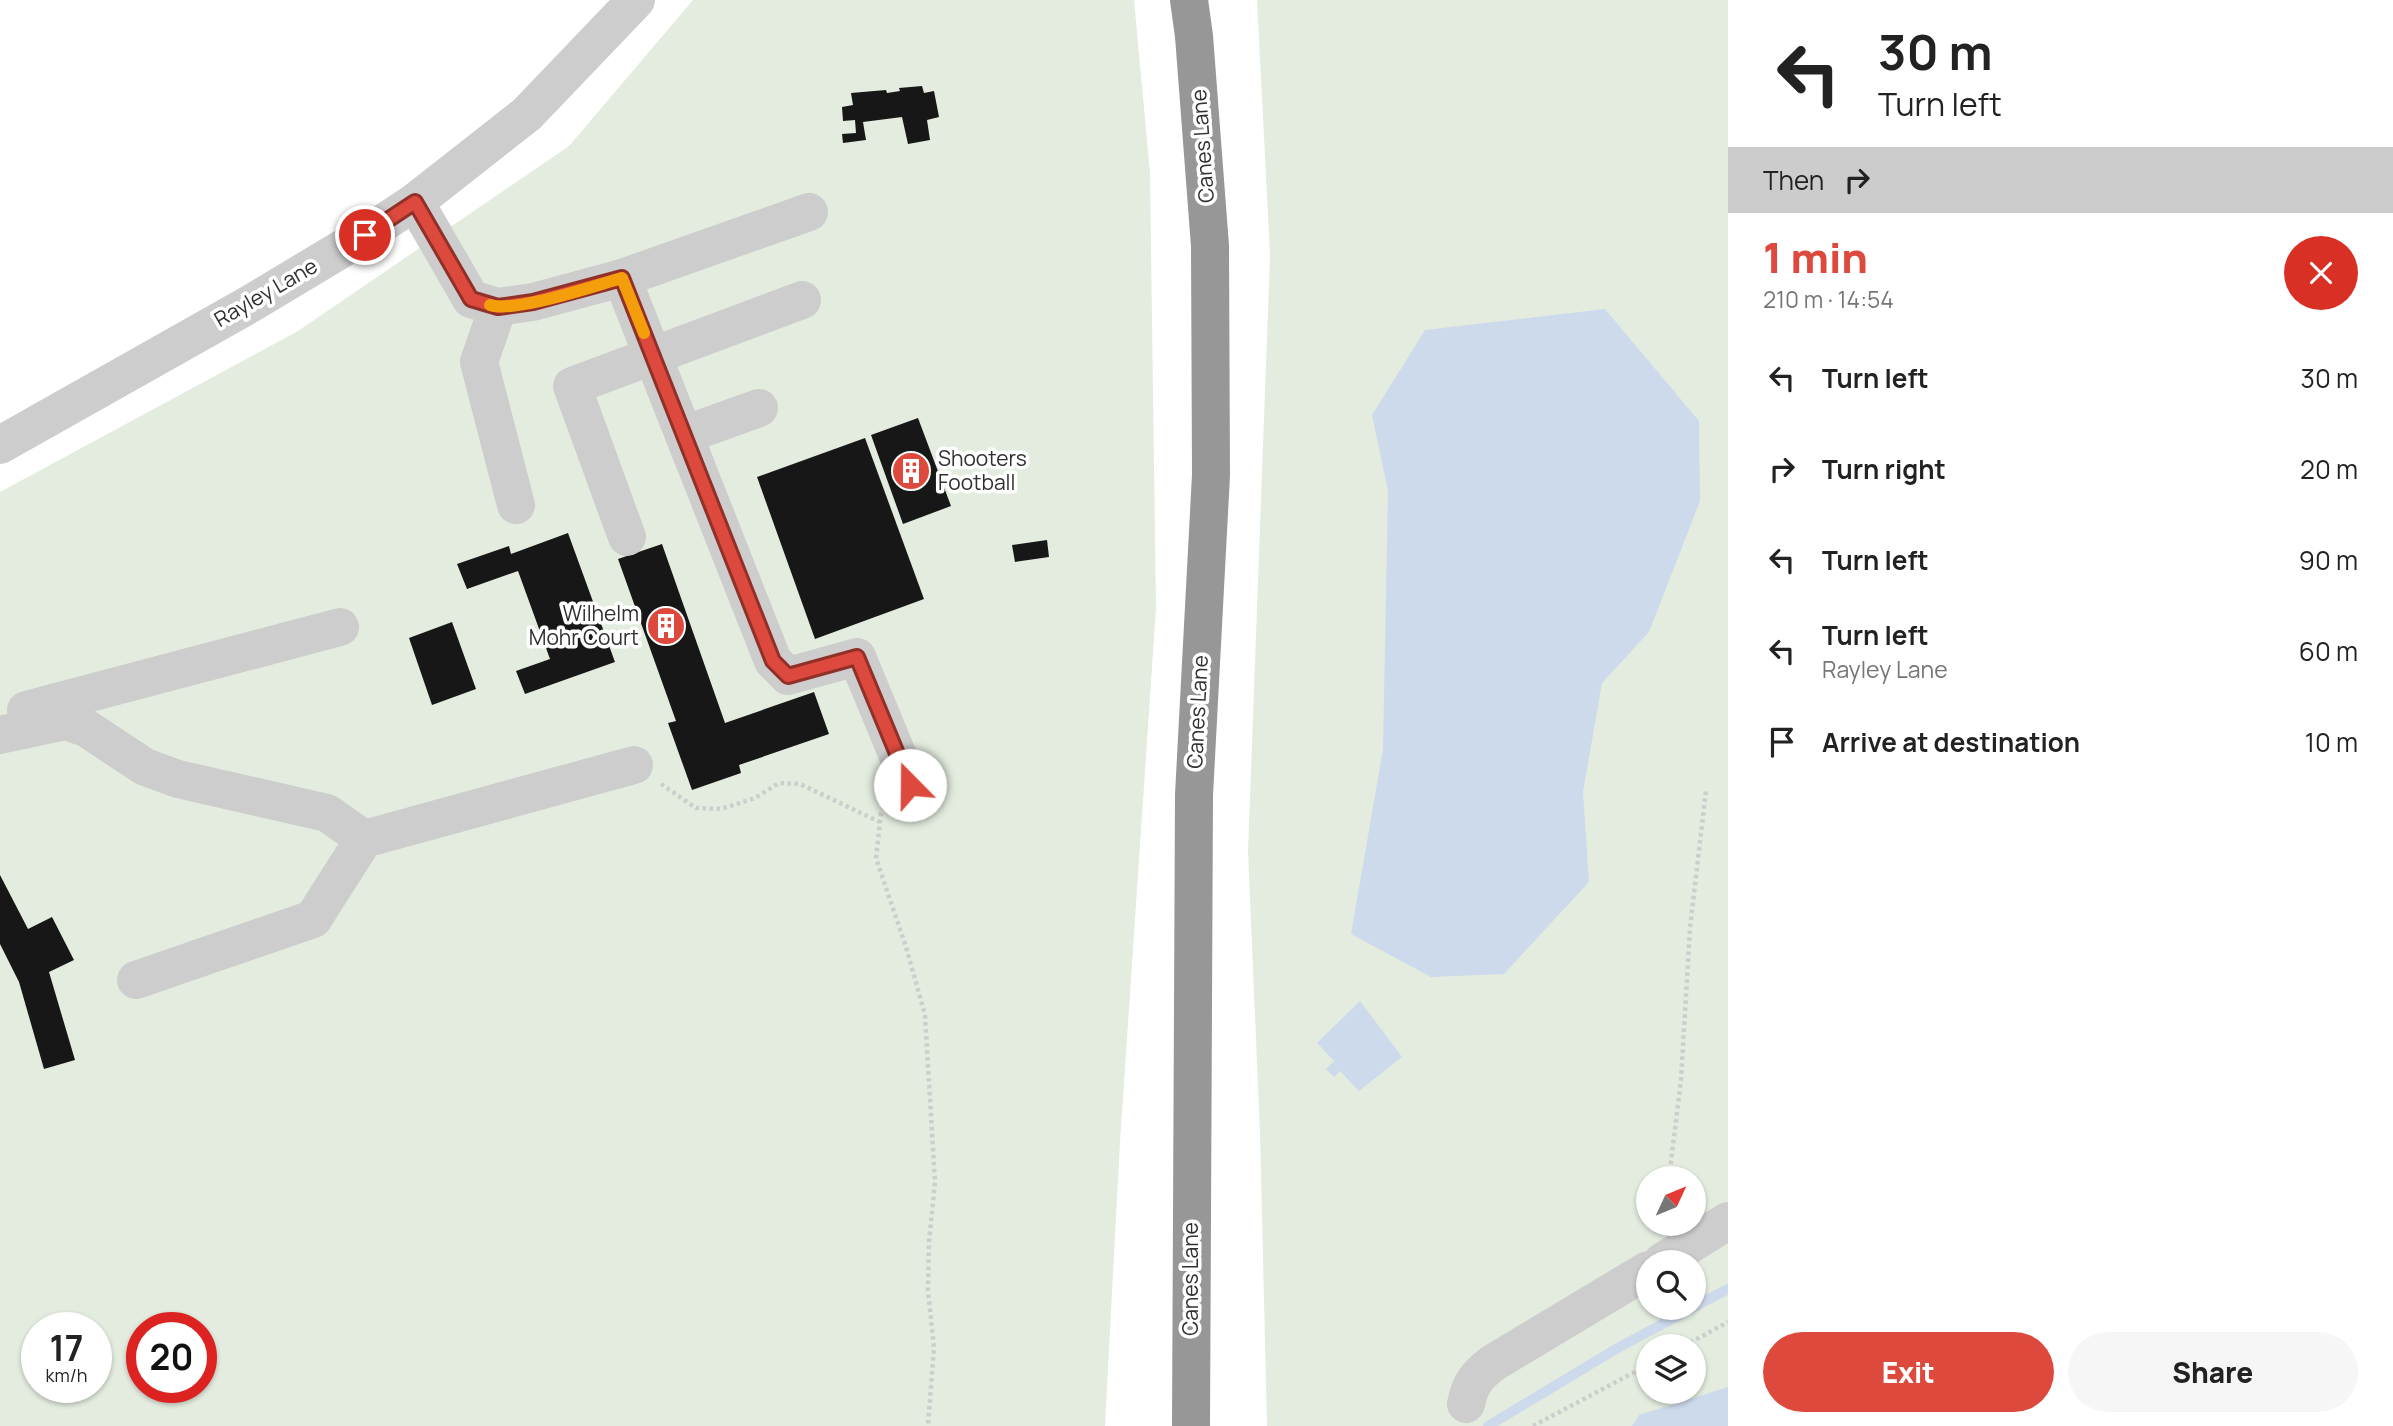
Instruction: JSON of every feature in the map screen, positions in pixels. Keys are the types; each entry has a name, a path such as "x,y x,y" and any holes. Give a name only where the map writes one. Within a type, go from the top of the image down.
{"highway":[{"name":"Canes Lane","path":"1189,0 1210,246 1211,462 1194,795 1191,1426"}],"street":[{"name":"Rayley Lane","path":"0,445 250,304 415,202 527,114 636,0"},
{"path":"415,202 471,299 498,307 533,302 622,278 810,212"},
{"path":"622,278 773,661 788,676 857,657 910,785"},
{"path":"627,537 572,386 802,300"},
{"path":"498,307 479,362 516,505"},
{"path":"684,435 759,408"},
{"path":"0,717 340,627"},
{"path":"0,735 66,721 86,728 145,767 178,779 327,813 363,839"},
{"path":"136,980 313,919 363,839 634,765"},
{"path":"1681,1250 1728,1221"},
{"path":"1465,1404 1469,1388 1476,1376 1493,1363 1636,1277"}],"path":[{"path":"634,765 696,808 721,809 755,798 779,783 800,784 880,822"},
{"path":"910,785 881,813 877,858 925,1015 934,1182 929,1242 929,1290 934,1348 928,1426"},
{"path":"1670,1166 1681,1080 1690,928 1706,790"},
{"path":"1706,1334 1728,1322"},
{"path":"1533,1426 1636,1370"}],"shaded area":[{"path":"693,0 1134,0 1150,173 1156,608 1120,1142 1105,1426 0,1426 0,492 298,331 569,146"},
{"path":"1257,0 1728,0 1728,1426 1267,1426 1260,1133 1248,852 1270,255"}],"water":[{"path":"1605,309 1699,421 1700,501 1649,632 1602,683 1583,792 1589,882 1504,974 1431,977 1351,934 1383,749 1388,491 1372,415 1425,330"},
{"path":"1360,1001 1402,1057 1359,1091 1340,1071 1334,1077 1326,1069 1334,1061 1317,1043"},
{"path":"1728,1387 1728,1426 1632,1426 1639,1415 1674,1404 1706,1404 1706,1394"}],"building":[{"path":"922,86 924,93 934,91 939,117 927,120 930,140 908,144 902,117 863,122 866,140 843,143 842,134 856,133 855,120 843,121 842,107 853,105 851,93 886,90 887,93 900,91 899,88"},
{"name":"Shooters Football","path":"918,418 951,506 903,524 871,435"},
{"path":"865,438 924,599 815,639 757,477"},
{"path":"568,533 615,662 525,694 516,671 550,659 518,571 467,589 457,564 509,546 511,554"},
{"path":"1047,540 1049,557 1015,562 1012,545"},
{"name":"Wilhelm Mohr Court","path":"662,544 725,723 814,692 829,734 739,765 741,773 692,790 668,723 676,721 618,559"},
{"path":"452,622 476,689 432,705 409,638"},
{"path":"0,875 28,929 52,917 74,960 49,972 75,1060 44,1069 19,982 0,944"}],"waterway":[{"path":"1706,1301 1728,1289"},
{"path":"1488,1426 1670,1320"}],"slow traffic":[{"path":"490,305 498,307 533,302 622,278 644,333"}],"place":[{"name":"Shooters Football","path":"911,471"},
{"name":"Wilhelm Mohr Court","path":"666,626"}],"route":[{"path":"365,235 415,202 471,299 498,307 533,302 622,278 773,661 788,676 857,657 910,785"}]}
